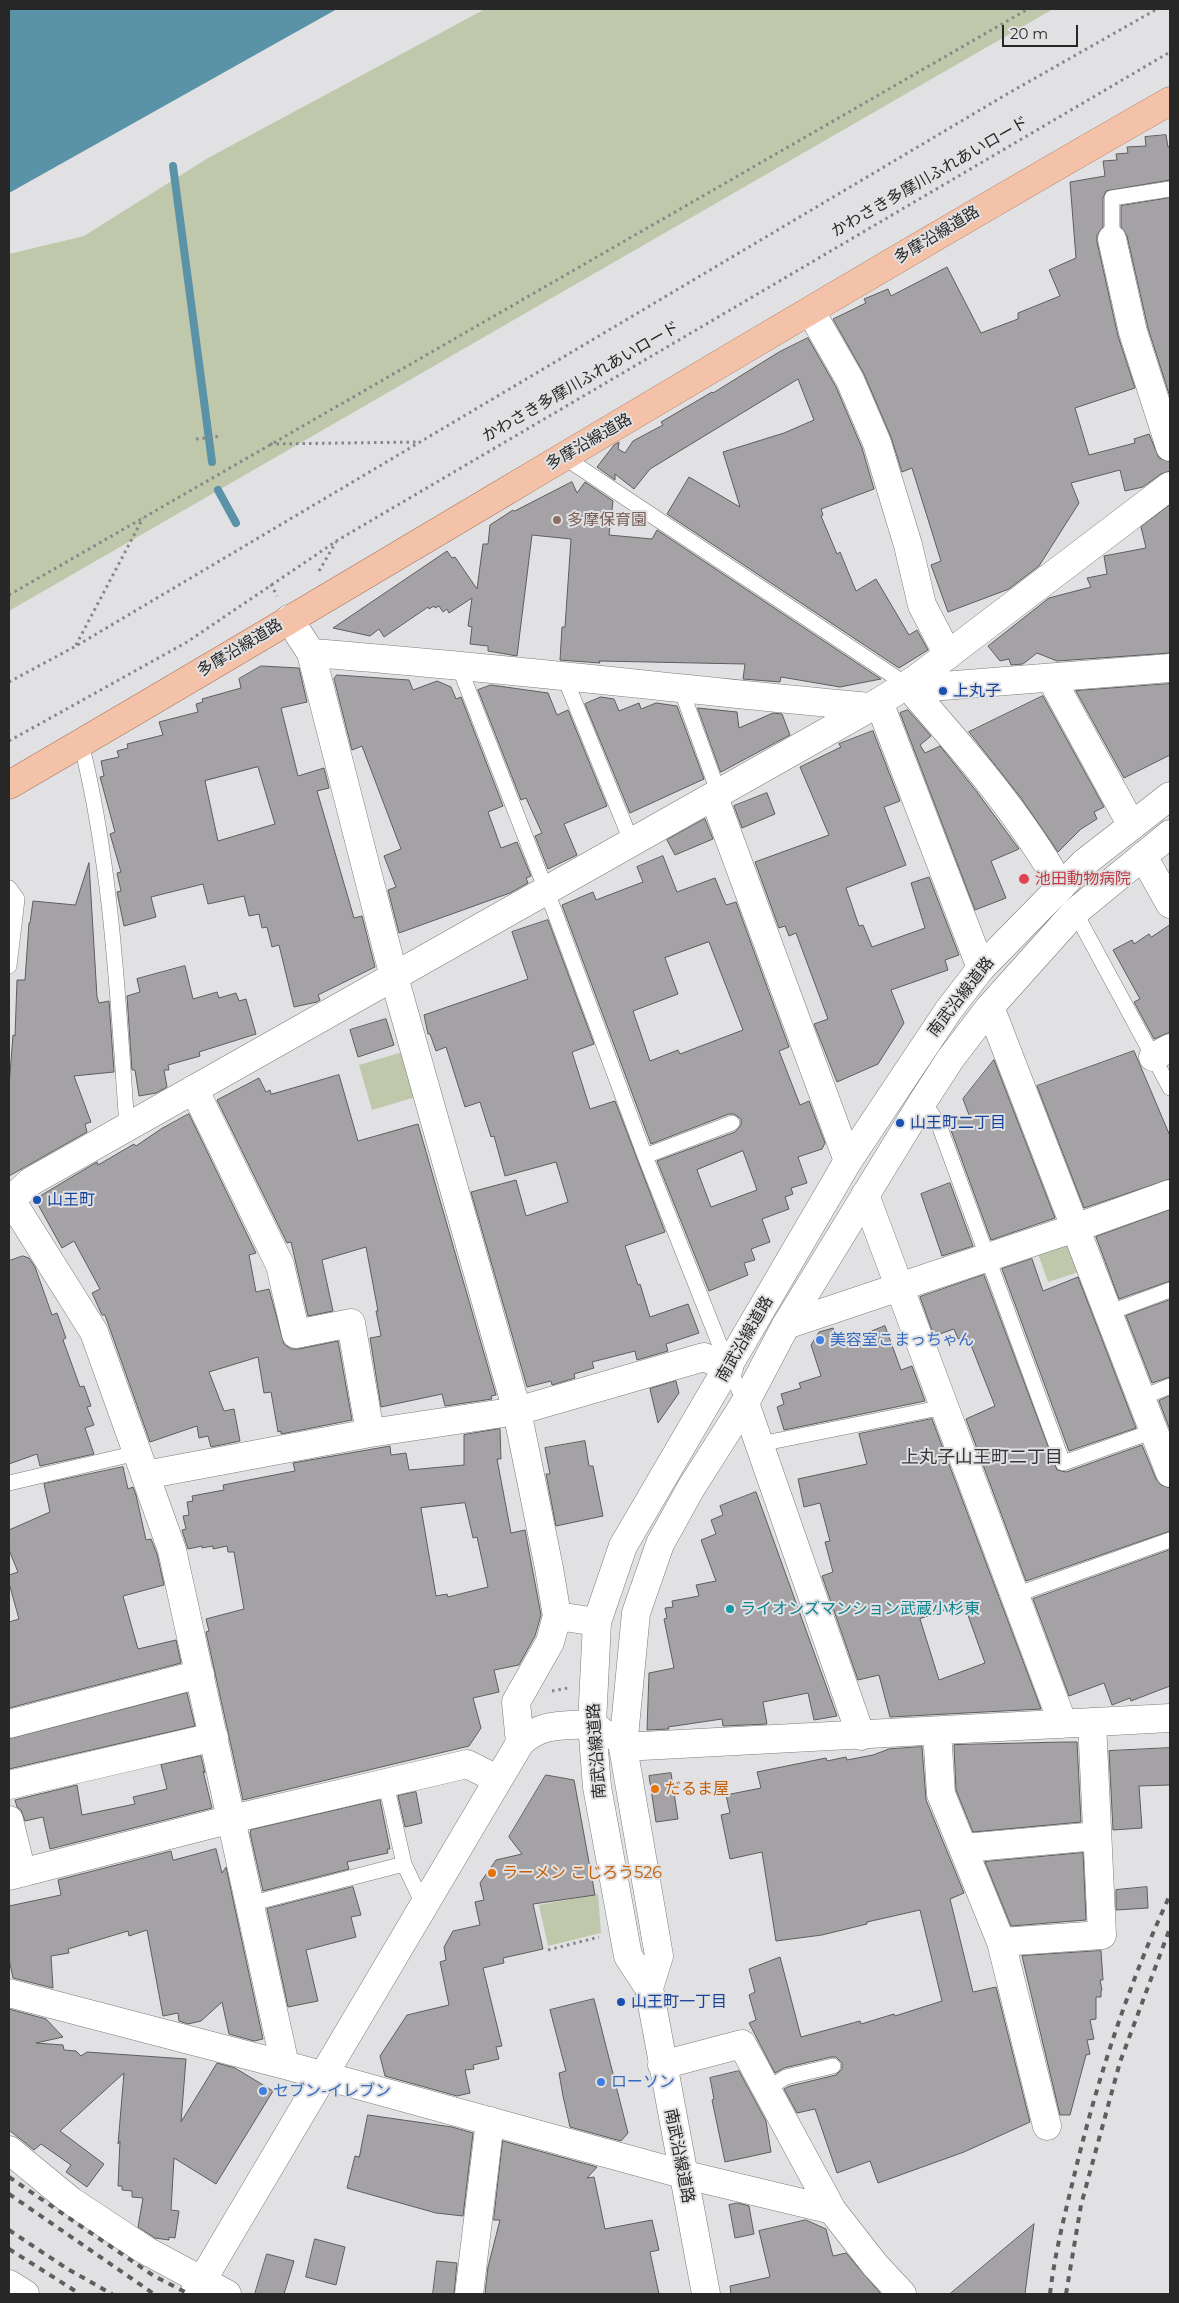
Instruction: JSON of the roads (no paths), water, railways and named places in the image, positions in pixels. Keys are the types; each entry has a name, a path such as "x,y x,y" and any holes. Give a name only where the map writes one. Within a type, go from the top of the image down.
{"main road":[{"name":"多摩沿線道路","path":"9,785 811,312 963,219 1170,101"}],"street":[{"path":"1112,239 1133,332 1170,447"},
{"path":"811,312 850,380 877,443 908,545 922,605 948,655"},
{"path":"285,2065 172,1550 94,1332 9,1200 30,1182 632,843 907,685 1170,486"},
{"path":"289,619 311,653 394,977 517,1411 557,1616 550,1642 516,1702 520,1743"},
{"path":"311,653 458,664 681,690 875,704"},
{"path":"907,685 930,687 1170,668"},
{"path":"1051,678 1132,826"},
{"path":"907,685 979,767 1061,887"},
{"path":"875,704 981,968"},
{"path":"716,795 848,1161"},
{"name":"南武沿線道路","path":"706,2294 682,2174 649,1988 628,1956 597,1788 592,1724 597,1622 623,1546 729,1368 848,1161 948,1011 981,968 1084,864 1170,796"},
{"name":"南武沿線道路","path":"649,1988 660,1956 623,1748 636,1613 660,1544 691,1488 745,1403 786,1325 922,1101 990,1007 1075,912 1170,834"},
{"path":"1143,856 1170,904"},
{"path":"990,1007 1170,1473"},
{"path":"194,1090 280,1265 296,1334 351,1323 370,1433"},
{"path":"786,1325 1075,1228 1170,1194"},
{"path":"865,1195 1063,1724"},
{"path":"141,1464 517,1411 704,1357 729,1368"},
{"path":"745,1403 861,1736"},
{"path":"557,1616 597,1622"},
{"path":"9,1724 200,1674"},
{"path":"198,2287 424,1906 497,1779 520,1743 530,1733 542,1727 592,1724 623,1748 1170,1718"},
{"path":"1001,1942 1102,1935 1092,1722"},
{"path":"937,1731 941,1794 1001,1942 1047,2126"},
{"path":"9,1785 214,1737"},
{"path":"9,1820 15,1874 232,1819 467,1764 497,1779"},
{"path":"964,1848 1097,1836"},
{"path":"9,1992 285,2065 682,2174 832,2210"},
{"path":"662,2065 742,2044 832,2210 874,2265 902,2294"},
{"path":"469,2294 490,2122"},
{"path":"9,2150 72,2201 198,2287 227,2294"},
{"path":"9,2284 25,2294"}],"lane":[{"path":"1112,239 1112,198 1170,189"},
{"path":"564,457 907,685"},
{"path":"458,664 547,890 645,1156 729,1368 745,1403"},
{"path":"564,676 632,843"},
{"path":"681,690 716,795"},
{"path":"81,743 98,819 118,1005 128,1127"},
{"path":"9,888 16,899 9,966"},
{"path":"1075,912 1162,1053 1170,1088"},
{"path":"922,1101 939,1125 1063,1463 1154,1431"},
{"path":"645,1156 732,1122"},
{"path":"1108,1313 1170,1290"},
{"path":"1141,1398 1170,1386"},
{"path":"760,1444 944,1407"},
{"path":"9,1482 141,1464"},
{"path":"1015,1595 1170,1540"},
{"path":"386,1784 404,1864 424,1906"},
{"path":"250,1904 404,1864"},
{"path":"766,2089 786,2077 833,2066"}],"water":[{"path":"9,9 337,9 9,193"}],"waterway":[{"path":"173,166 212,462"},
{"path":"218,490 236,523"}],"railway":[{"path":"1050,2294 1061,2231 1076,2168 1105,2064 1128,1995 1170,1895"},
{"path":"1066,2294 1081,2205 1120,2062 1170,1928"},
{"path":"9,2177 154,2276 189,2294"},
{"path":"9,2194 154,2294"},
{"path":"9,2230 66,2268 112,2294"},
{"path":"9,2249 80,2294"}],"place":[{"name":"多摩保育園","path":"557,520"},
{"name":"上丸子","path":"943,691"},
{"name":"池田動物病院","path":"1024,879"},
{"name":"山王町二丁目","path":"900,1123"},
{"name":"山王町","path":"37,1200"},
{"name":"美容室こまっちゃん","path":"820,1340"},
{"name":"ライオンズマンション武蔵小杉東","path":"730,1609"},
{"name":"だるま屋","path":"655,1789"},
{"name":"ラーメン こじろう526","path":"492,1873"},
{"name":"山王町一丁目","path":"621,2002"},
{"name":"ローソン","path":"601,2082"},
{"name":"セブン-イレブン","path":"263,2091"}],"district":[{"name":"上丸子山王町二丁目","path":"982,1458"}]}
